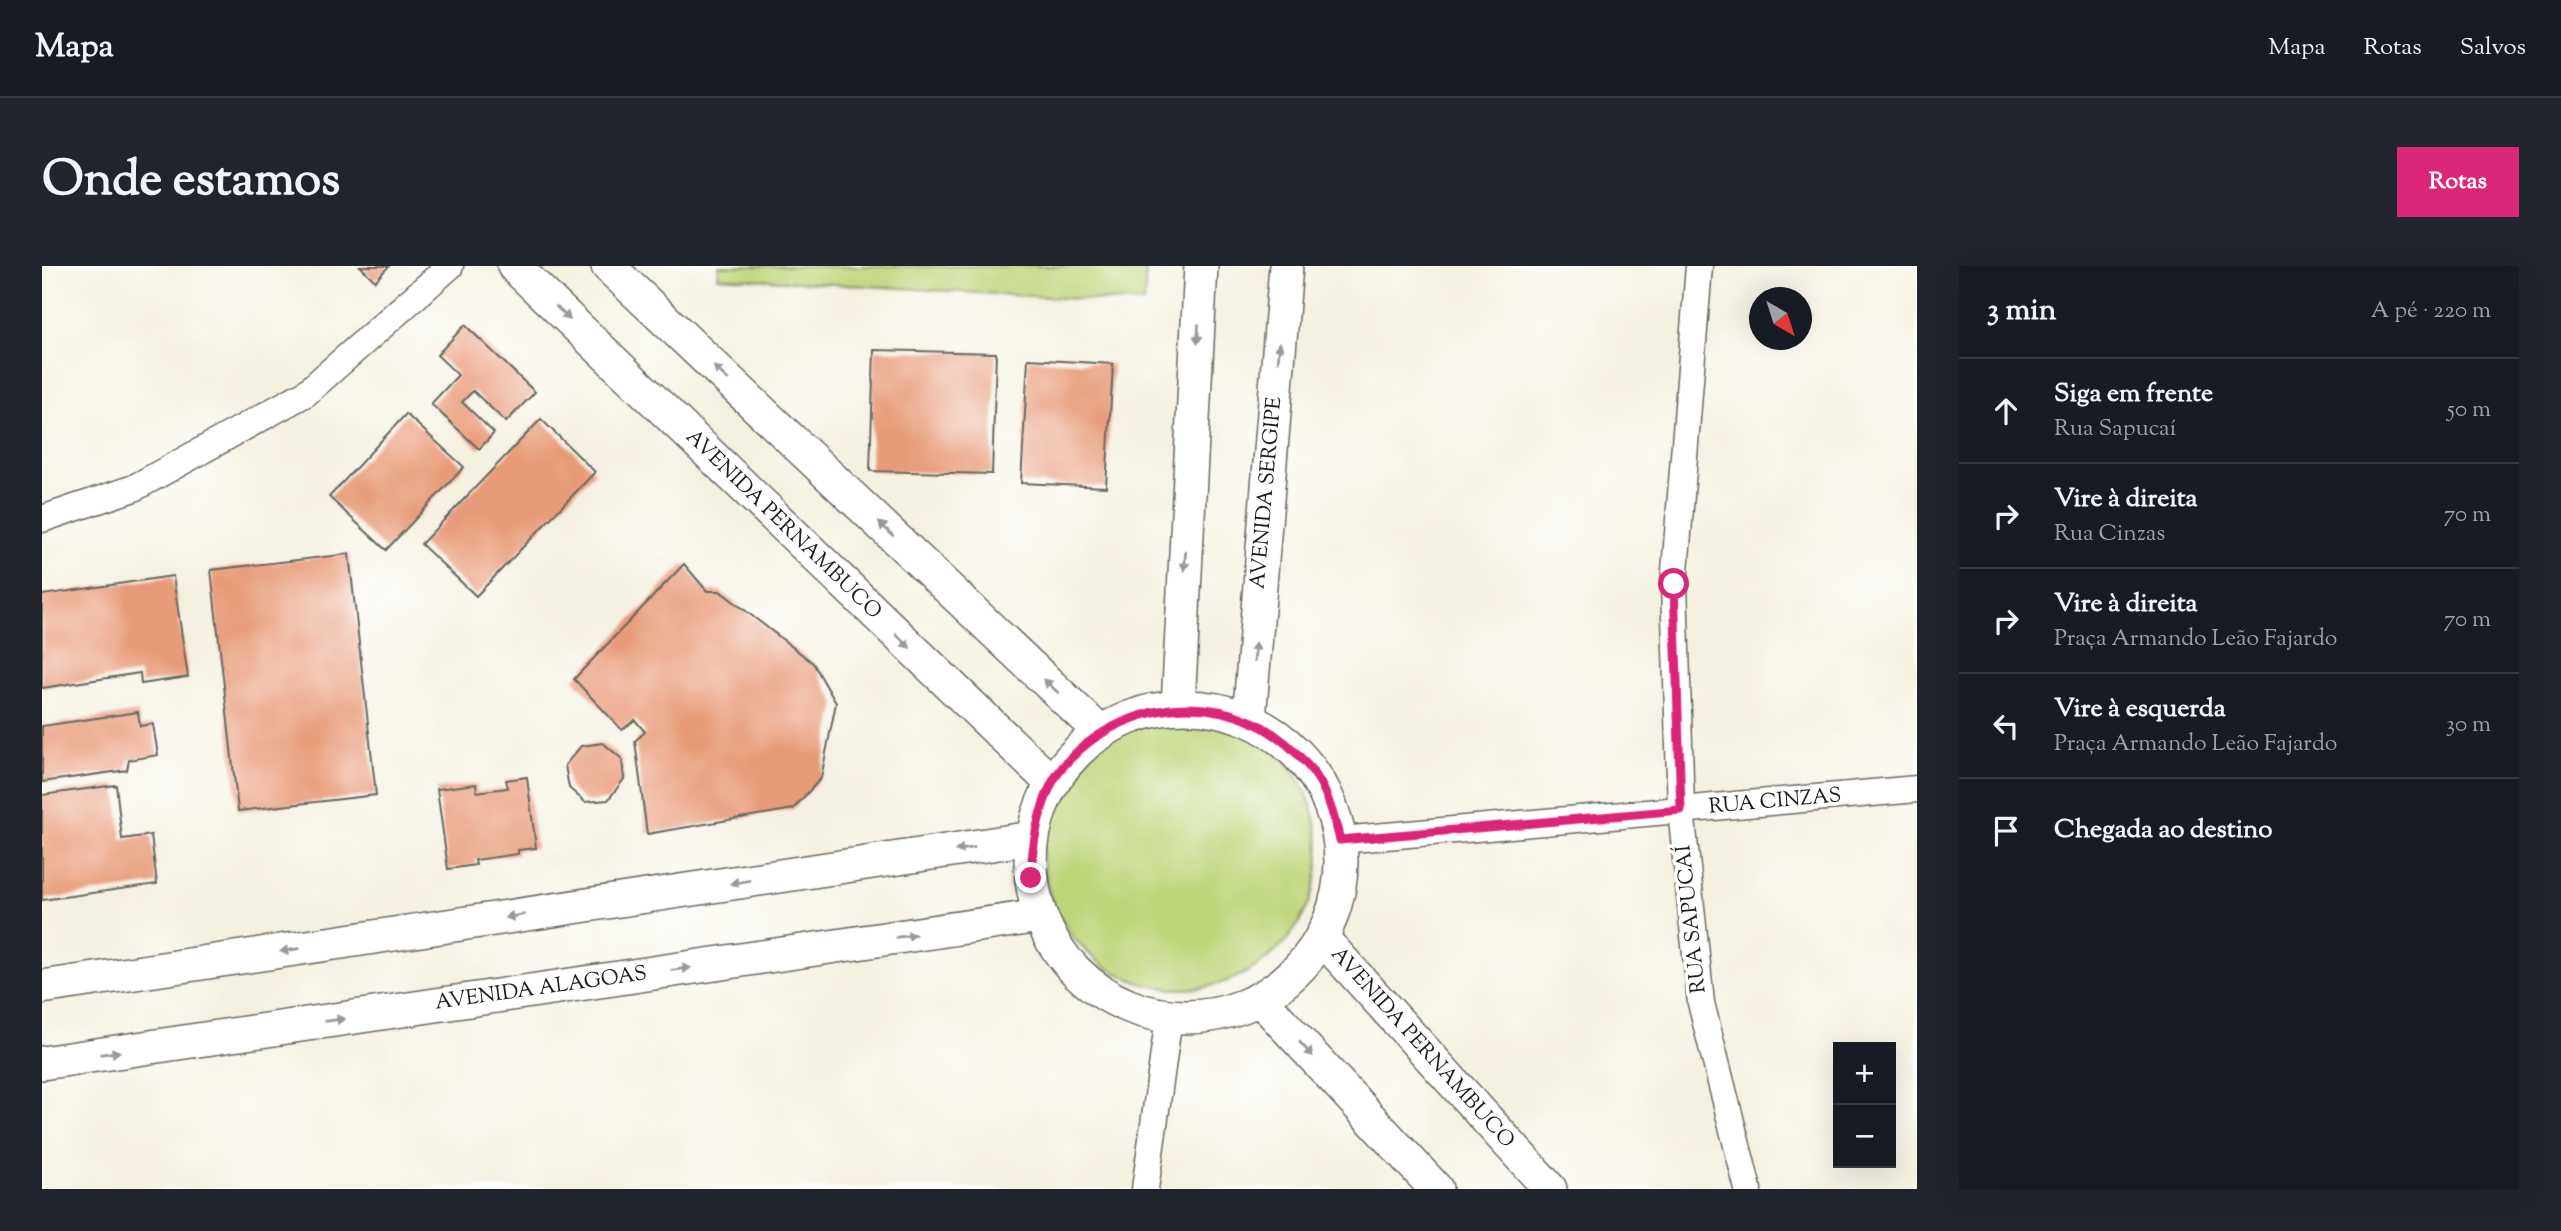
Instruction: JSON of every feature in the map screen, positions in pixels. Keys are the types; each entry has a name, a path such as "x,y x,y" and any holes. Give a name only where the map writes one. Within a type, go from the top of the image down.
{"street":[{"path":"42,519 134,488 306,393 450,266"},
{"name":"AVENIDA PERNAMBUCO","path":"514,266 1052,783"},
{"path":"608,266 1101,733"},
{"path":"1178,707 1201,266"},
{"name":"AVENIDA SERGIPE","path":"1249,720 1286,266"},
{"name":"RUA SAPUCAÍ","path":"1699,266 1674,584 1681,810 1701,1003 1748,1189"},
{"path":"1178,707 1214,709 1249,720 1283,740 1311,768 1330,802 1340,840 1341,873 1335,907 1322,938 1295,973 1260,999 1215,1015 1168,1017 1127,1007 1090,985 1060,954 1040,916 1031,878 1032,838 1052,783 1074,755 1101,733 1138,715 1178,707"},
{"name":"RUA CINZAS","path":"1340,840 1917,789"},
{"path":"42,987 1032,838"},
{"name":"AVENIDA ALAGOAS","path":"42,1063 1040,916"},
{"name":"AVENIDA PERNAMBUCO","path":"1322,938 1550,1189"},
{"path":"1260,999 1436,1189"},
{"path":"1145,1189 1168,1017"}],"green space":[{"path":"719,266 1146,266 1144,303 718,277"},
{"path":"1181,713 1208,716 1234,724 1257,737 1278,754 1295,775 1308,798 1316,824 1319,851 1316,878 1308,904 1295,927 1278,948 1257,965 1234,978 1208,986 1181,989 1154,986 1128,978 1105,965 1084,948 1067,927 1054,904 1046,878 1043,851 1046,824 1054,798 1067,775 1084,754 1105,737 1128,724 1154,716"}],"building":[{"path":"360,266 389,266 375,281"},
{"path":"465,325 535,392 506,422 473,391 462,402 494,433 479,449 431,404 458,375 437,355"},
{"path":"874,350 996,353 992,474 870,471"},
{"path":"1028,359 1113,364 1106,487 1021,483"},
{"path":"406,414 464,467 386,550 329,497"},
{"path":"541,419 595,472 476,596 421,544"},
{"path":"349,554 376,795 238,811 211,570"},
{"path":"684,564 707,591 720,591 813,663 836,703 821,778 793,809 647,834 635,741 645,732 635,720 622,730 574,679"},
{"path":"173,576 188,677 141,684 140,673 42,688 42,595"},
{"path":"138,712 140,726 153,724 158,755 129,760 127,770 42,782 42,726"},
{"path":"603,743 622,759 624,779 608,800 585,802 569,788 565,765 581,746"},
{"path":"527,777 536,848 518,850 518,854 475,860 476,865 448,869 437,789 476,784 477,792 508,788 506,780"},
{"path":"116,785 122,839 151,835 157,884 42,900 42,795"}],"route":[{"path":"1031,878 1032,838 1052,783 1074,755 1101,733 1138,715 1178,707 1214,709 1249,720 1283,740 1311,768 1330,802 1340,840 1681,810 1674,584"}]}
